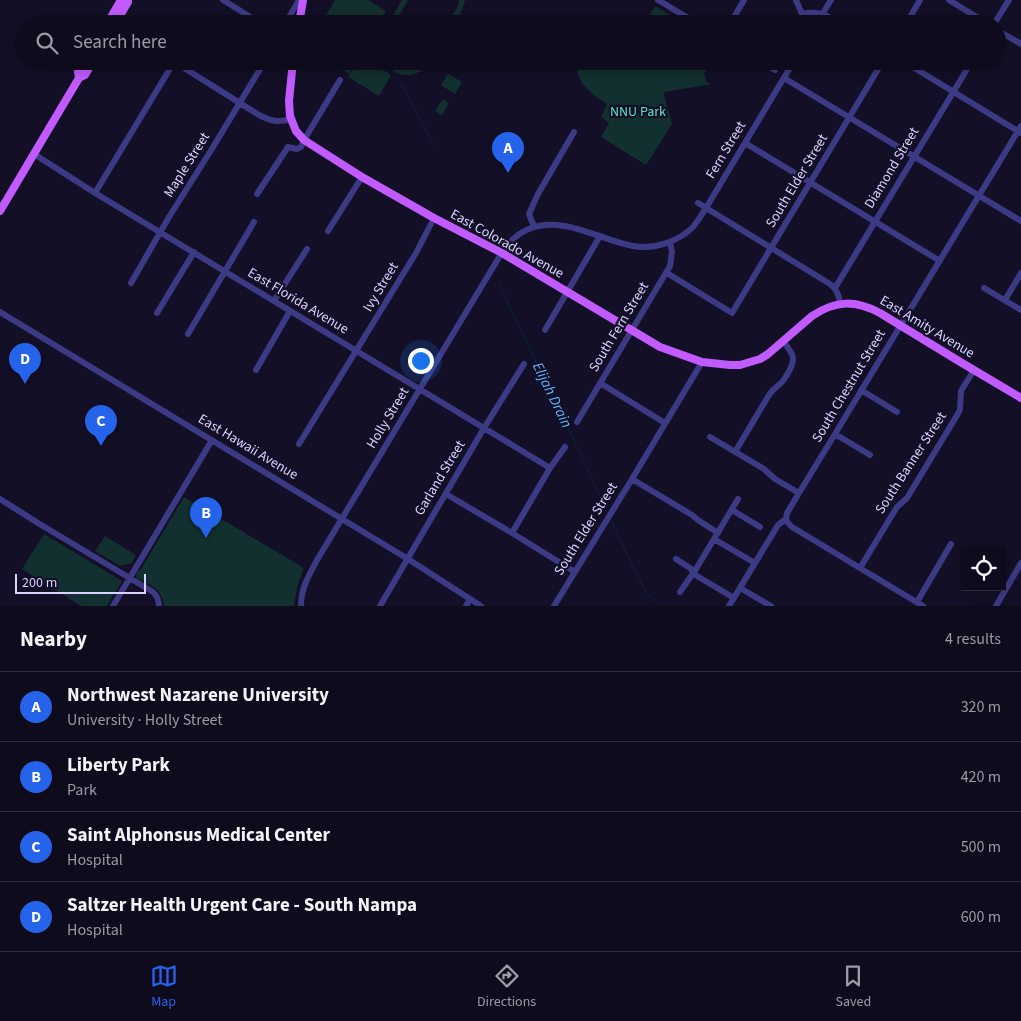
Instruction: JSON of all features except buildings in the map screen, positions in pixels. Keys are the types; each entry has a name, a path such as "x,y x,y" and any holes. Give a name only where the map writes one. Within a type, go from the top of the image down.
{"main road":[{"path":"112,15 121,0"},
{"path":"120,15 128,0"},
{"path":"300,15 301,0"},
{"path":"79,70 79,78"},
{"path":"0,211 79,78 85,75 88,70"},
{"path":"292,70 289,102 291,119 296,131 305,140"},
{"name":"East Colorado Avenue","path":"305,140 362,177 434,218 502,253 631,331 660,347 702,362"},
{"path":"702,362 730,365 750,363 760,359 812,316 828,306 840,303"},
{"name":"East Amity Avenue","path":"840,303 868,306 1021,398"}],"street":[{"path":"222,0 247,15"},
{"path":"291,15 301,0"},
{"path":"658,0 683,15"},
{"path":"735,15 744,0"},
{"path":"796,0 802,14 811,12 826,15"},
{"path":"823,13 831,0"},
{"path":"911,15 920,0"},
{"path":"949,0 973,15"},
{"path":"999,15 1008,0"},
{"path":"1006,35 1021,44"},
{"path":"95,193 168,70"},
{"path":"186,70 271,120 283,121 291,119"},
{"name":"Maple Street","path":"131,283 260,70"},
{"name":"Fern Street","path":"670,242 682,236 693,227 789,70"},
{"name":"South Elder Street","path":"666,273 732,313 878,70"},
{"path":"918,70 1020,130"},
{"name":"Diamond Street","path":"835,288 966,70"},
{"path":"784,78 1021,221"},
{"path":"257,194 288,147 297,149 301,147 340,80"},
{"name":"South Chestnut Street","path":"729,606 778,525 786,519 787,513 799,493 1020,130"},
{"path":"574,132 528,214 534,227 552,224 569,226 633,246 657,246 670,242"},
{"path":"745,143 940,261"},
{"name":"East Florida Avenue","path":"34,154 95,193 550,468"},
{"path":"328,231 362,177"},
{"path":"698,203 830,284 835,288 840,303"},
{"name":"Ivy Street","path":"299,444 416,253 434,218"},
{"path":"188,334 254,222"},
{"name":"Holly Street","path":"301,606 302,592 306,580 317,560 502,253 519,234 534,227"},
{"path":"545,330 600,236"},
{"name":"South Fern Street","path":"577,422 666,273 672,260 670,242"},
{"path":"274,301 307,249"},
{"path":"157,313 194,252"},
{"path":"1004,300 1021,273"},
{"path":"984,288 1021,310"},
{"path":"256,370 290,311"},
{"name":"East Hawaii Avenue","path":"0,312 408,559 481,606"},
{"path":"735,452 769,395 785,379 793,364 794,357 792,352 783,341"},
{"name":"South Elder Street","path":"554,606 702,362"},
{"name":"Garland Street","path":"380,606 484,428 524,364"},
{"name":"South Banner Street","path":"860,568 959,412 961,391 974,370"},
{"path":"600,383 665,423"},
{"path":"862,390 897,412"},
{"path":"835,434 870,455"},
{"path":"710,437 764,469 799,493"},
{"path":"113,606 212,440"},
{"path":"512,533 550,468 565,447"},
{"path":"632,479 692,515 716,536 755,563"},
{"path":"446,494 575,572"},
{"path":"0,499 153,592 157,596 160,606"},
{"path":"680,592 738,499"},
{"path":"732,510 760,527"},
{"path":"786,519 792,527 923,606"},
{"path":"916,602 952,544"},
{"path":"676,559 690,568 697,576 734,598"},
{"path":"996,606 1021,563"},
{"path":"740,588 771,606"},
{"path":"466,606 470,599"}],"green space":[{"path":"335,0 368,0 386,11 384,15 326,15"},
{"path":"402,0 408,0 399,15 393,15"},
{"path":"460,0 465,0 459,15 453,15"},
{"path":"655,6 670,15 650,15"},
{"path":"343,70 351,70 349,74"},
{"path":"352,70 383,70 391,75 379,96 348,77"},
{"path":"392,70 422,70 407,75"},
{"name":"NNU Park","path":"577,70 706,70 703,75 706,77 705,81 711,84 665,92 664,95 672,124 646,165 601,137 609,123 601,117 607,104 596,97 581,82"},
{"path":"448,74 462,82 455,94 441,85"},
{"path":"443,99 449,103 442,115 435,111"},
{"path":"184,497 304,568 297,587 294,606 164,606 158,591 138,579 136,575"},
{"path":"44,534 122,581 107,606 81,606 22,569"},
{"path":"105,536 136,555 132,563 120,566 95,551"}],"waterway":[{"name":"Elijah Drain","path":"401,82 434,146"},
{"name":"Elijah Drain","path":"498,282 606,508"},
{"name":"Elijah Drain","path":"612,521 636,574 648,594 661,606"}],"place":[{"name":"Northwest Nazarene University","path":"508,173"},
{"name":"Saltzer Health Urgent Care - South Nampa","path":"25,384"},
{"name":"Saint Alphonsus Medical Center","path":"101,446"},
{"name":"Liberty Park","path":"206,538"}]}
